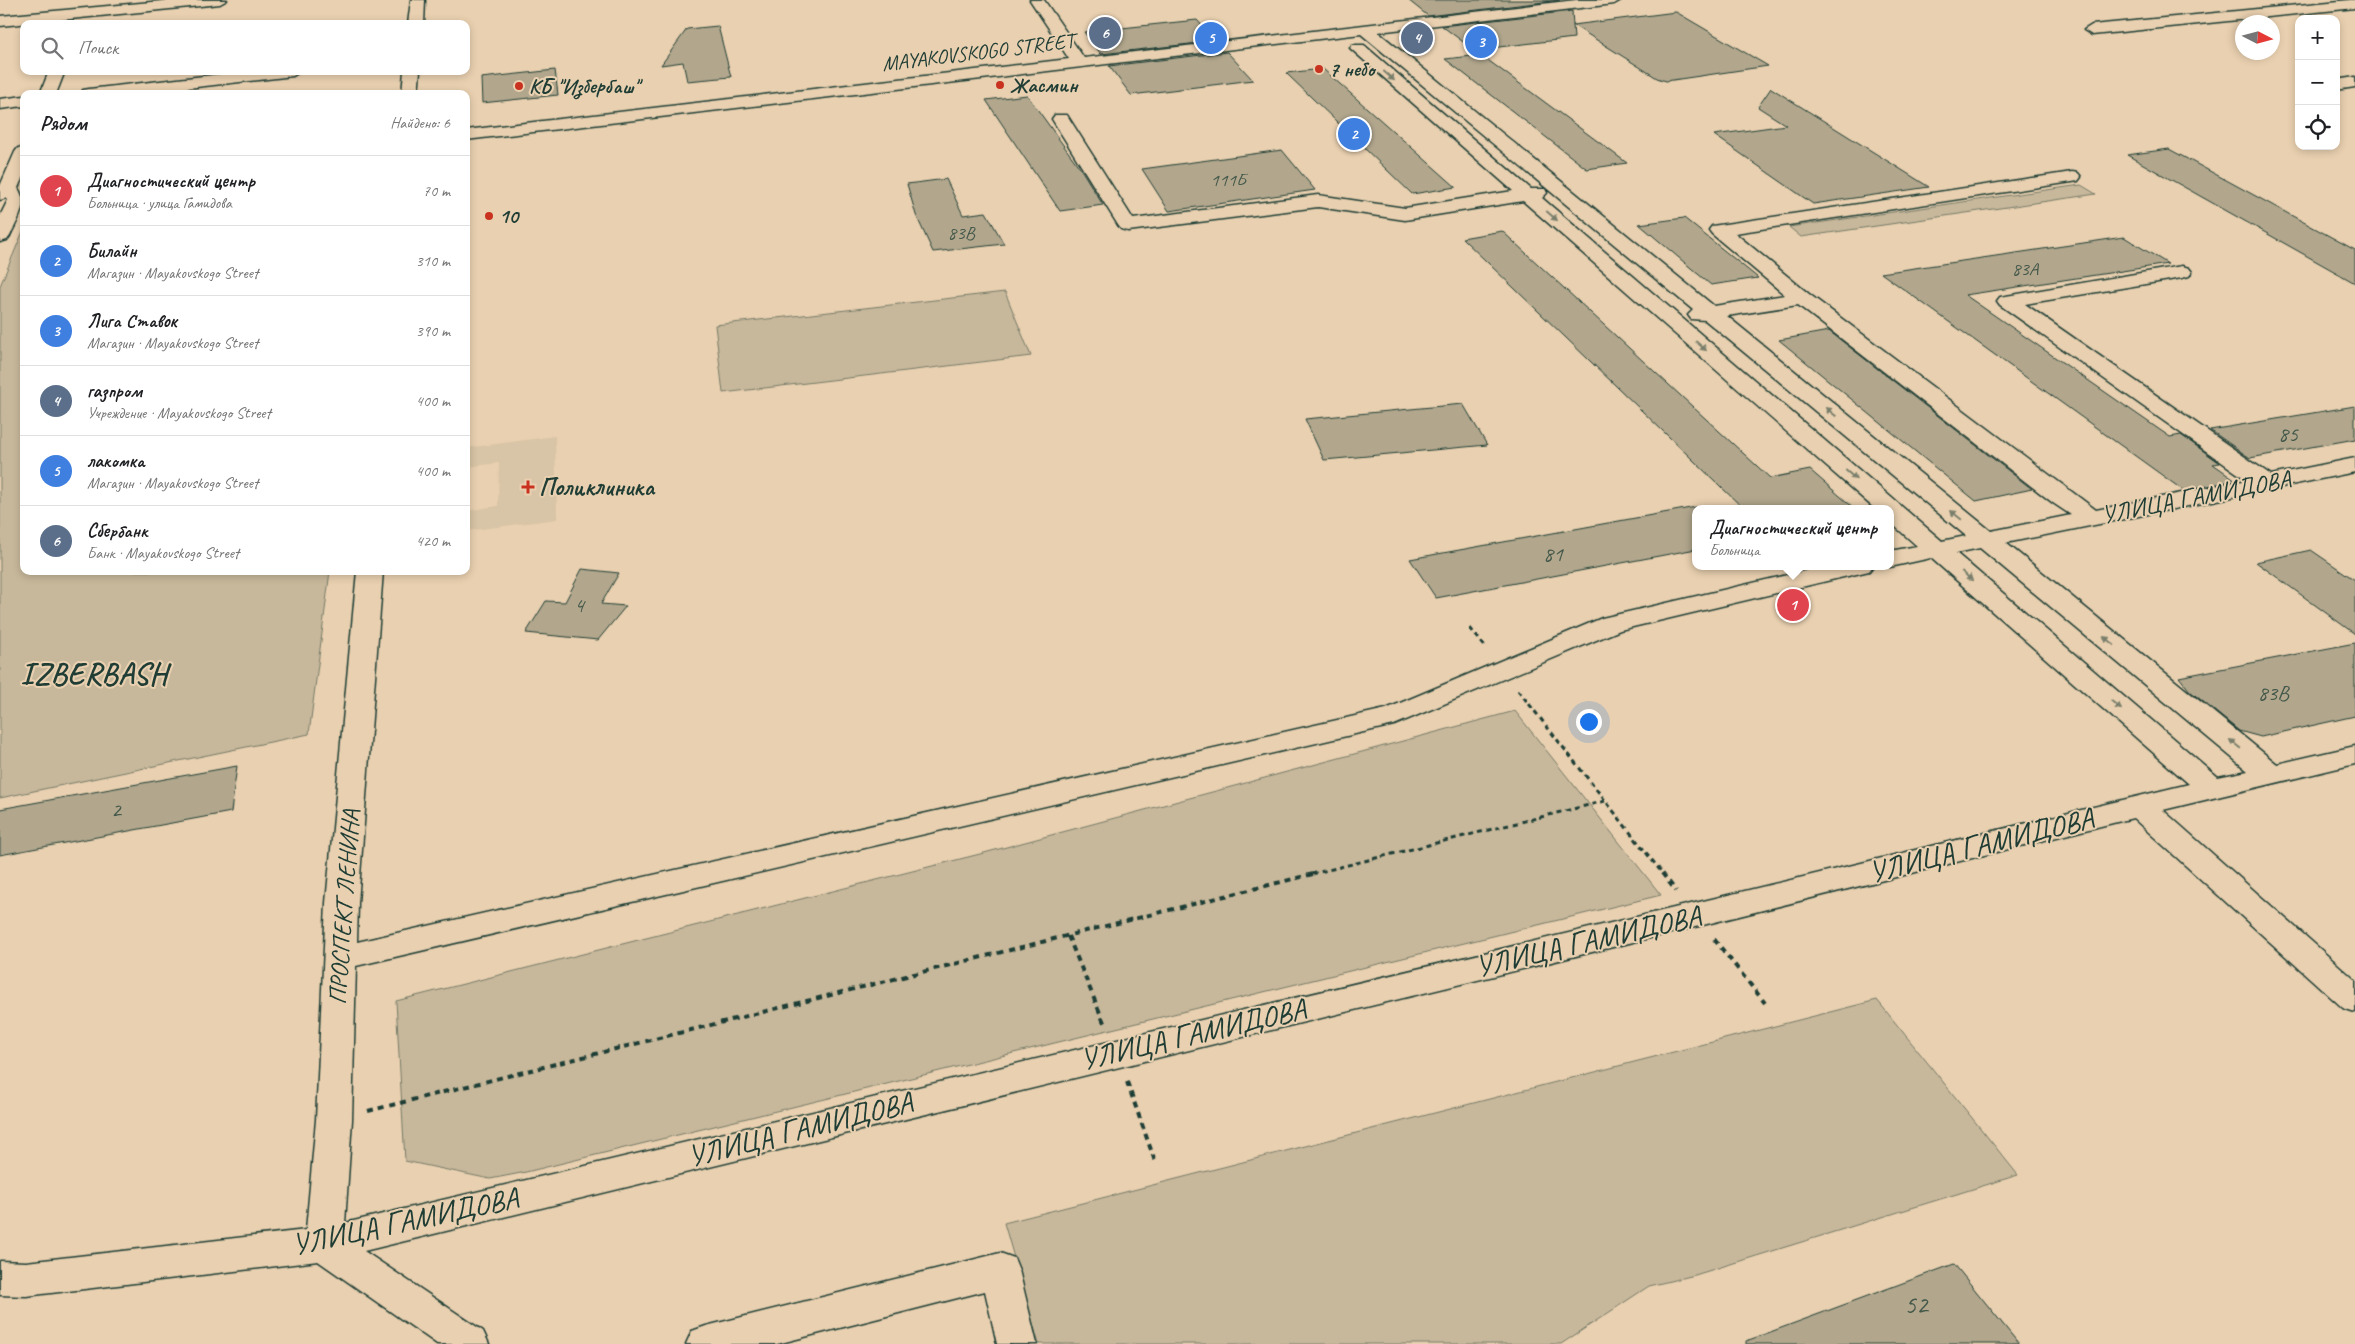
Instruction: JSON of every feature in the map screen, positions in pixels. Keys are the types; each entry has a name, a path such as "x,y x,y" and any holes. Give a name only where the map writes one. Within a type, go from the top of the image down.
{"street":[{"path":"40,20 79,19 213,0"},
{"path":"416,20 418,0"},
{"path":"1037,0 1080,63"},
{"name":"MAYAKOVSKOGO STREET","path":"470,135 1614,0"},
{"path":"2092,30 2355,4"},
{"path":"0,21 20,20"},
{"path":"1364,29 2272,775"},
{"path":"1339,32 1885,505"},
{"path":"50,90 55,75"},
{"path":"124,90 258,75"},
{"path":"410,90 412,75"},
{"path":"2340,84 2355,82"},
{"path":"0,104 20,102"},
{"path":"1061,119 1128,225 1318,201 1405,214 1560,190"},
{"path":"0,236 17,200 8,190 20,162"},
{"path":"2072,178 1719,230 1802,298 2062,498 2092,518"},
{"path":"2182,272 2007,301 2267,483"},
{"path":"1672,320 1802,298"},
{"name":"УЛИЦА ГАМИДОВА","path":"1894,558 2355,465"},
{"path":"1894,512 2213,789"},
{"path":"340,958 1394,716 1611,624 1843,570"},
{"name":"ПРОСПЕКТ ЛЕНИНА","path":"324,1244 334,1120 342,903 370,575"},
{"name":"УЛИЦА ГАМИДОВА","path":"13,1278 324,1244 2355,755"},
{"path":"2139,806 2355,999"},
{"path":"324,1244 469,1344"},
{"path":"706,1344 1000,1270 1017,1344"}],"path":[{"path":"1470,628 1765,1003"},
{"path":"334,1120 1605,801"}],"shaded area":[{"path":"2081,185 2096,194 1801,237 1789,227"},
{"path":"20,238 20,575 329,575 309,734 0,798 0,286"},
{"path":"1005,292 1031,356 723,393 715,325"},
{"name":"Поликлиника","path":"555,436 557,519 470,530 470,510 498,506 499,463 470,467 470,447"},
{"path":"1515,711 1661,895 526,1172 490,1179 405,1161 396,1001 984,853"},
{"path":"1877,1000 2018,1175 1695,1275 1649,1286 1561,1344 1039,1344 1004,1223"}],"building":[{"path":"1408,0 1560,0 1428,16"},
{"path":"1572,11 1574,38 1474,50 1442,26"},
{"path":"1676,12 1768,66 1666,81 1657,78 1573,25"},
{"path":"1197,20 1216,41 1101,54 1084,32"},
{"path":"718,26 731,77 687,81 683,62 661,65 687,29"},
{"path":"1227,52 1253,80 1131,95 1109,66"},
{"path":"1481,55 1627,163 1587,169 1445,59"},
{"path":"1323,69 1456,187 1412,194 1286,73"},
{"name":"КБ \"Избербаш\"","path":"555,70 558,95 482,103 481,78"},
{"path":"1771,88 1929,187 1813,204 1714,135 1786,125 1758,107"},
{"path":"1027,95 1082,171 1103,205 1060,211 986,100"},
{"path":"2169,149 2355,250 2355,283 2127,155"},
{"path":"1282,150 1315,190 1169,211 1142,169"},
{"path":"946,179 963,215 986,212 1004,244 933,252 916,215 907,184"},
{"path":"1684,218 1758,278 1711,285 1639,224"},
{"path":"1502,231 1770,478 1810,470 1850,505 1740,505 1462,238"},
{"path":"2124,237 2168,264 1965,295 2170,437 2181,435 2220,463 2213,464 2236,480 2184,491 1881,273"},
{"path":"1829,331 2032,489 1976,501 1779,340"},
{"path":"1463,404 1487,445 1324,460 1305,419"},
{"path":"2355,406 2355,439 2250,458 2210,430"},
{"path":"1692,508 1692,550 1436,598 1410,559"},
{"path":"2311,550 2355,580 2355,634 2256,562"},
{"path":"582,569 619,573 601,604 626,606 598,640 526,633 546,601 565,602"},
{"path":"2355,643 2355,716 2261,737 2239,731 2190,691 2179,677"},
{"path":"237,766 231,812 0,855 0,809"},
{"path":"1954,1264 2019,1344 1746,1344 1746,1341"}],"place":[{"name":"Сбербанк","path":"1105,33"},
{"name":"лакомка","path":"1211,38"},
{"name":"газпром","path":"1417,38"},
{"name":"Лига Ставок","path":"1481,42"},
{"name":"7 небо","path":"1319,69"},
{"name":"Жасмин","path":"1000,85"},
{"name":"КБ \"Избербаш\"","path":"519,86"},
{"name":"Билайн","path":"1354,134"},
{"name":"10","path":"489,216"},
{"name":"Поликлиника","path":"528,487"},
{"name":"Диагностический центр","path":"1793,605"}],"district":[{"name":"IZBERBASH","path":"94,674"}]}
